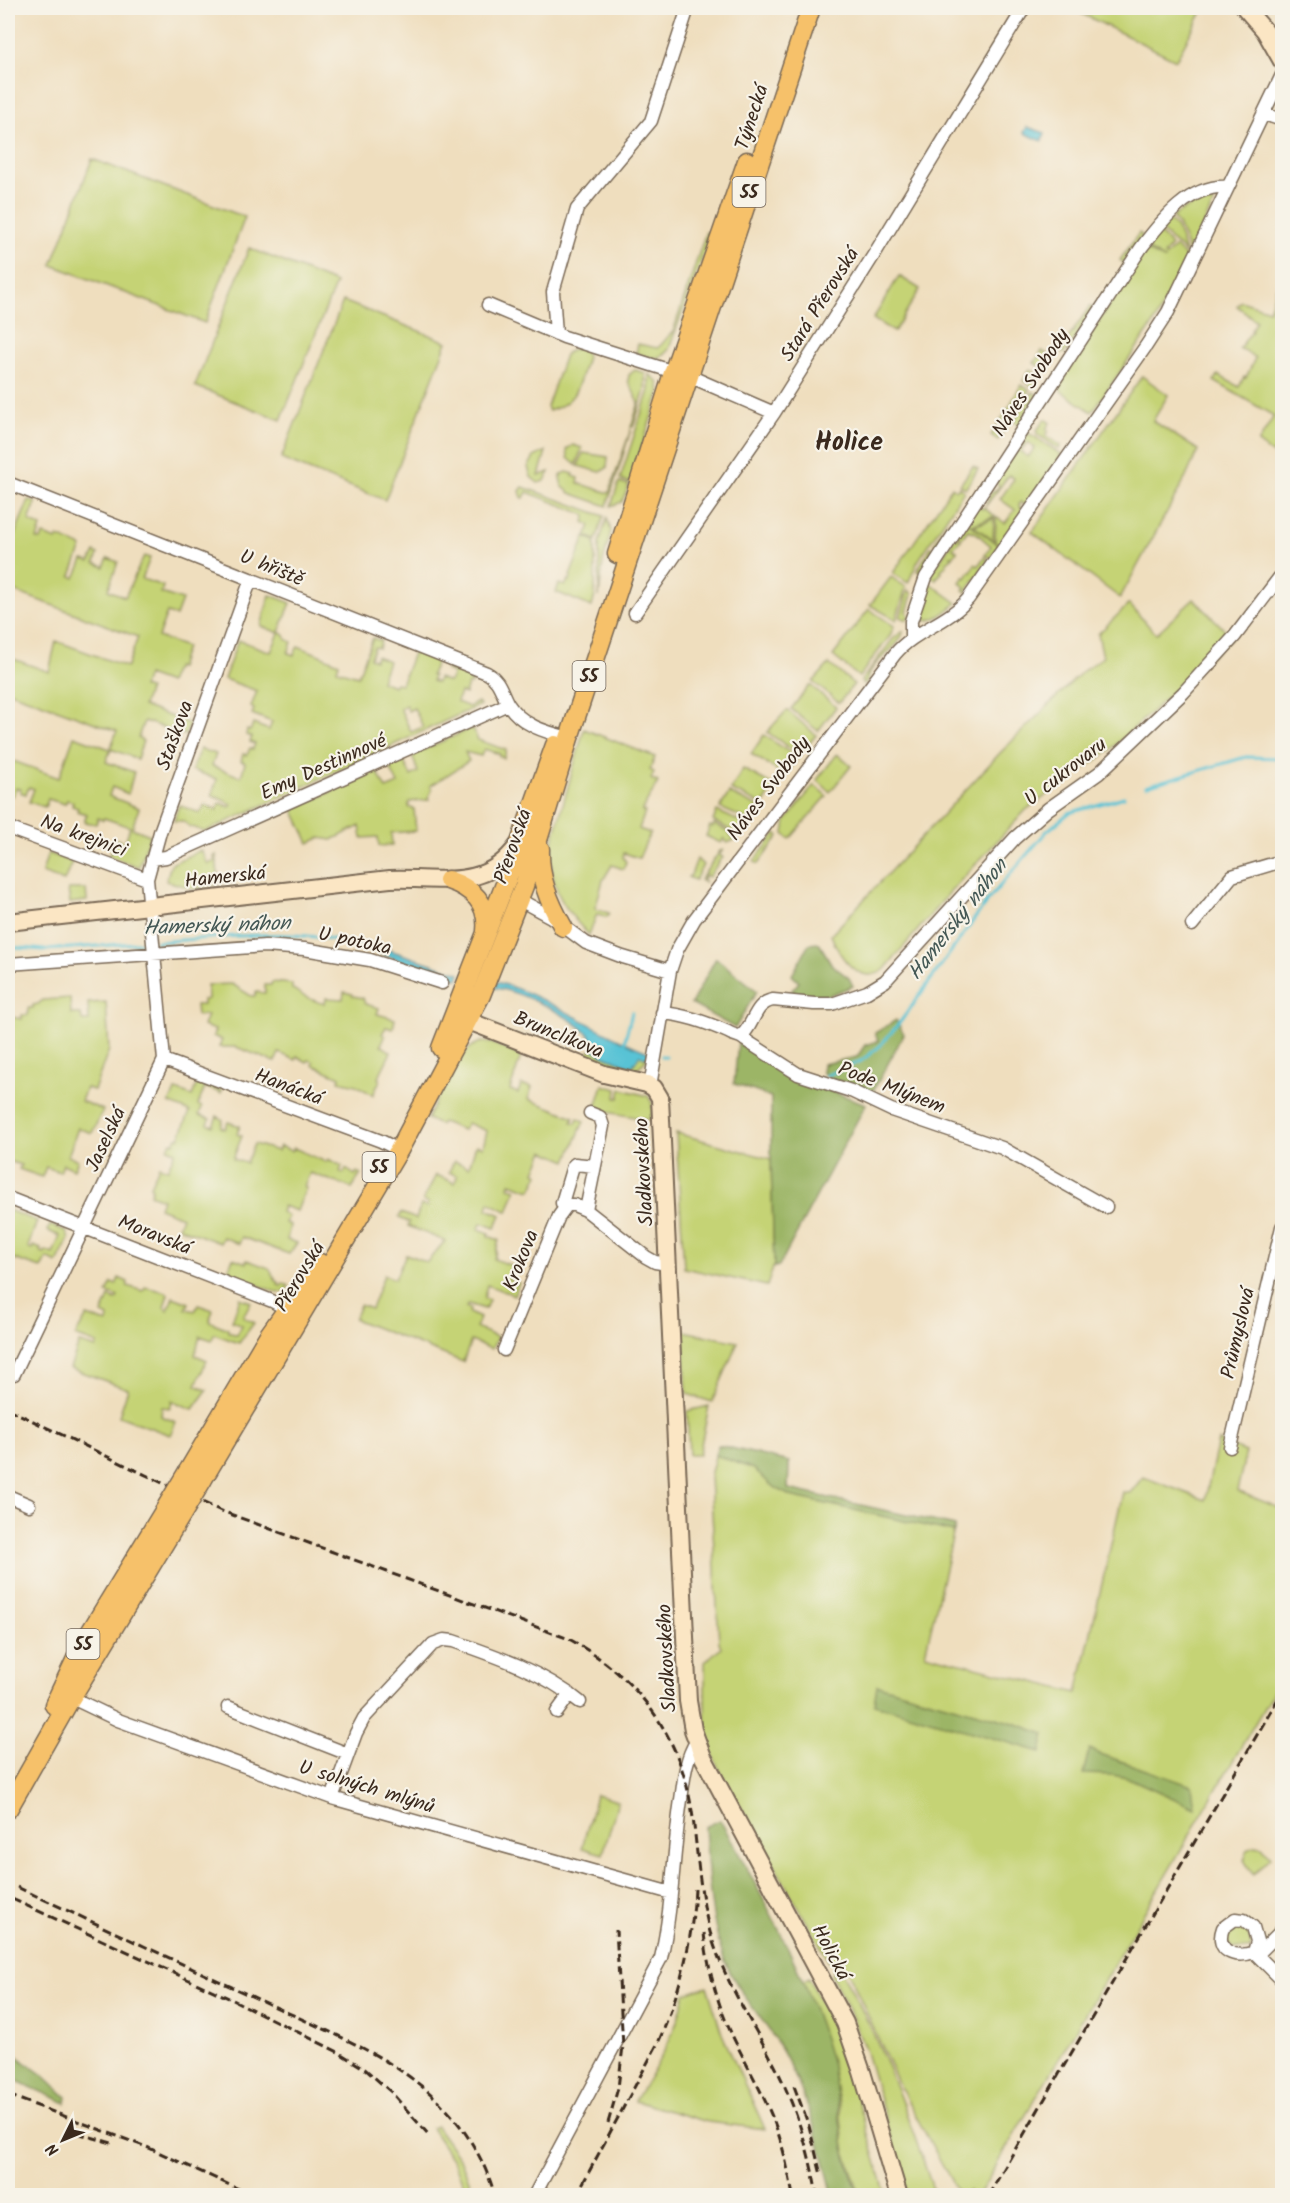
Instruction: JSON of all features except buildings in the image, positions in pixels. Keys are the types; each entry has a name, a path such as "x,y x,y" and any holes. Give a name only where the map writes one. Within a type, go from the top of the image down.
{"main road":[{"name":"Týnecká","path":"680,375 800,8"},
{"name":"Týnecká","path":"680,375 811,8"},
{"name":"Přerovská","path":"461,1018 483,943 510,896 542,830 564,736 601,609 680,375"},
{"name":"Přerovská","path":"8,1786 66,1695 196,1475 395,1148 439,1054 461,1018 480,995 510,896 522,840 564,736"},
{"path":"542,830 540,859 542,880 548,898 563,927"},
{"path":"448,880 476,884 510,896"},
{"path":"448,880 467,889 481,903 486,919 483,943"},
{"name":"Přerovská","path":"196,1475 268,1336 329,1250 395,1148"},
{"name":"Přerovská","path":"8,1809 66,1695"}],"street":[{"path":"556,334 553,292 577,209 651,121 688,8"},
{"name":"Stará Přerovská","path":"635,612 697,520 774,413 875,253 1024,8"},
{"path":"1245,8 1277,38 1282,61"},
{"name":"Náves Svobody","path":"650,1086 670,971 682,940 703,908 891,659 911,638 955,612 973,592 1159,327 1282,75"},
{"path":"1264,114 1282,120"},
{"name":"Náves Svobody","path":"911,638 911,621 926,577 1142,248 1168,216 1198,193 1213,187 1228,187"},
{"path":"488,305 556,334 680,375 774,413"},
{"name":"U hřiště","path":"8,483 487,673 497,680 508,704"},
{"name":"U cukrovaru","path":"741,1036 761,1006 767,1001 831,1004 867,992 894,974 1015,837 1048,809 1099,773 1183,693 1235,636 1282,574"},
{"name":"Staškova","path":"151,906 147,879 152,859 251,579"},
{"path":"508,704 521,719 529,724 564,736"},
{"name":"Emy Destinnové","path":"152,859 164,858 508,704"},
{"name":"Na krejnici","path":"8,828 147,879"},
{"name":"Hamerská","path":"8,922 390,879 448,880 474,877 490,872 505,861 522,840"},
{"path":"1192,925 1232,876 1282,861"},
{"path":"510,896 546,914 577,938 596,948 670,971"},
{"path":"151,906 164,1060"},
{"name":"U potoka","path":"8,964 265,946 304,949 370,960 442,983"},
{"name":"Pode Mlýnem","path":"662,1013 692,1018 741,1036 798,1074 851,1091 891,1110 1002,1148 1106,1207"},
{"name":"Brunclíkova","path":"461,1018 604,1074 650,1086"},
{"name":"Hanácká","path":"164,1060 395,1148"},
{"name":"Jaselská","path":"14,1374 164,1060"},
{"name":"Sladkovského","path":"650,1086 660,1098 688,1701 696,1742"},
{"path":"586,1210 603,1121 600,1117 590,1113"},
{"name":"Krokova","path":"504,1350 564,1208 562,1203 573,1166 575,1164 595,1166"},
{"name":"Moravská","path":"8,1198 272,1301 287,1309"},
{"path":"564,1208 570,1204 586,1210 646,1257 655,1262 668,1264"},
{"name":"Průmyslová","path":"1230,1447 1282,1227"},
{"path":"8,1496 29,1505"},
{"path":"333,1798 356,1733 364,1718 437,1641 447,1639 460,1643 539,1676 580,1702"},
{"path":"558,1712 570,1694"},
{"name":"U solných mlýnů","path":"66,1695 95,1711 135,1727 333,1798 671,1893"},
{"path":"228,1707 348,1754"},
{"path":"534,2196 655,1972 664,1944 677,1822 686,1767 696,1742"},
{"name":"Holická","path":"696,1742 711,1775 845,2023 862,2072 898,2196"},
{"path":"1282,1930 1256,1953 1282,1980"}],"green space":[{"path":"1070,8 1204,8 1176,60"},
{"path":"92,159 245,217 205,323 52,265"},
{"path":"1204,197 1209,197 1213,204 1190,255 1179,226 1172,217"},
{"path":"1169,220 1177,228 1185,252 1160,230"},
{"path":"706,232 711,234 669,349 658,357 636,353 638,344 657,348 673,332"},
{"path":"1158,232 1171,245 1164,255 1166,256 1175,247 1189,259 1183,265 1154,323 1092,412 1061,391 1059,382 1145,250 1166,260 1145,248"},
{"path":"1139,233 1143,236 1124,263 1120,260"},
{"path":"249,248 336,283 281,420 195,386"},
{"path":"1282,271 1282,461 1258,443 1274,416 1214,381 1218,375 1239,387 1244,377 1246,378 1255,358 1239,349 1256,321 1237,306 1241,301 1269,310"},
{"path":"899,276 920,289 894,332 873,319"},
{"path":"343,301 447,342 385,500 281,459"},
{"path":"1090,306 1094,309 1067,350 1064,353 1059,352"},
{"path":"578,348 585,351 587,357 576,391 566,403 549,411 547,407 565,355 570,350"},
{"path":"1042,351 1052,357 1044,369 1034,363"},
{"path":"1030,369 1040,375 1033,387 1023,381"},
{"path":"635,370 645,373 645,390 633,427 631,427 639,403 628,381 629,375"},
{"path":"649,374 658,382 660,391 630,483 620,479 649,390"},
{"path":"1142,376 1168,395 1153,421 1198,450 1186,477 1120,598 1032,532"},
{"path":"1021,385 1030,390 998,440 991,435"},
{"path":"1033,392 1038,395 1024,416 1020,427 1014,421"},
{"path":"1045,419 1050,423 1046,429 1049,431 1046,435 1061,446 1059,449 1037,434 1037,430"},
{"path":"631,429 607,506 570,493 562,486 560,478 567,472 579,478 578,483 609,493"},
{"path":"1024,433 1032,435 1062,455 1027,506 1021,502 1019,505 1023,511 999,544 995,541 996,517 1005,523 1015,510 1000,499 1014,479 1009,475 985,506 990,494 999,487 995,478 1017,444 1023,448 1021,452 1028,457 1035,448 1028,442 1024,447 1018,442"},
{"path":"573,445 582,448 576,465 568,458 567,449"},
{"path":"546,451 539,476 549,472 545,481 538,483 531,477 528,467 534,457"},
{"path":"583,453 608,457 607,468 600,472 578,466"},
{"path":"973,466 978,469 966,488 960,485"},
{"path":"619,482 629,485 622,502 611,506"},
{"path":"523,487 604,516 596,540 586,536 590,525 584,522 586,515 527,492 522,498 520,491"},
{"path":"952,487 956,490 959,487 964,491 918,561 908,583 893,573"},
{"path":"29,500 36,503 29,521 41,527 37,539 41,540 43,535 57,540 58,537 82,547 71,576 75,578 83,560 90,562 95,552 98,554 95,563 104,567 108,558 118,562 108,590 125,597 144,556 150,558 142,579 163,586 161,593 182,600 176,616 167,613 158,637 186,647 179,668 176,667 169,683 147,675 143,687 149,689 143,706 190,724 185,735 144,721 138,738 143,741 137,759 111,749 106,762 134,772 128,794 112,787 109,796 139,808 132,828 150,835 139,867 109,856 116,839 125,842 130,827 104,818 103,820 98,818 96,824 84,822 87,814 77,811 78,808 72,806 73,802 67,800 65,804 48,799 45,807 29,802 34,789 29,787 26,794 16,788 13,796 8,794 8,759 59,778 74,736 110,749 117,731 8,691 8,657 49,672 56,641 127,667 138,637 8,589 8,534 14,536"},
{"path":"978,503 981,509 985,507 995,516 972,525 966,521"},
{"path":"607,518 611,531 603,562 599,597 599,543"},
{"path":"994,518 993,540 974,526"},
{"path":"948,522 953,525 938,547 934,544"},
{"path":"966,522 999,545 990,558 985,555 991,546 976,533 968,530 962,538 957,534"},
{"path":"956,536 961,540 953,548 957,551 953,557 951,556 952,558 946,563 947,565 941,570 936,580 930,576"},
{"path":"585,537 595,541 595,595 592,607 556,592 559,584 565,586 568,580 570,581"},
{"path":"931,547 935,550 925,567 925,575 917,571"},
{"path":"984,557 988,560 966,592 960,582 971,572 975,564 978,566"},
{"path":"891,577 906,587 896,620 870,605"},
{"path":"927,581 957,603 934,619 924,620 919,618 917,611"},
{"path":"908,590 912,594 907,620 900,617"},
{"path":"270,595 291,603 279,632 292,642 288,653 294,655 298,646 339,663 337,670 358,676 373,638 381,641 379,648 374,647 370,658 375,660 376,656 388,661 381,681 394,686 396,683 401,684 414,651 437,660 431,675 433,676 432,681 437,683 438,678 449,682 453,673 446,670 447,667 473,678 465,694 460,692 457,702 469,707 478,702 480,705 205,832 183,821 174,821 179,805 200,813 205,805 217,810 220,803 230,807 232,804 212,795 217,779 192,770 200,749 216,754 212,766 241,777 245,763 241,761 243,754 247,755 255,744 250,742 252,737 246,735 247,730 250,731 253,724 269,730 272,722 252,714 254,709 251,707 257,691 224,679 238,640 271,652 279,633 261,626","holes":["406,705 408,711 414,708 423,727 411,732 400,708"]},
{"path":"1194,599 1232,637 1109,751 1026,810 950,892 884,970 866,975 851,967 839,952 831,935 1000,753 1083,671 1103,657 1098,634 1129,604 1156,634"},
{"path":"869,609 894,626 890,636 859,677 833,656"},
{"path":"903,631 897,643 872,668 864,684 861,681 893,639"},
{"path":"829,664 854,684 839,703 813,682"},
{"path":"810,685 836,707 818,731 791,709"},
{"path":"787,710 816,735 800,755 767,732"},
{"path":"472,728 478,740 506,750 504,758 499,756 500,754 484,749 481,756 465,752 469,761 430,786 432,789 429,800 409,802 409,807 414,809 416,831 391,833 392,845 379,846 378,837 362,838 360,826 332,840 320,838 309,843 293,809 377,771 386,789 398,784 389,766 403,760 411,776 418,772 413,758 414,754"},
{"path":"584,729 655,757 650,770 654,772 651,779 658,782 642,811 645,812 639,829 650,833 639,858 624,853 623,857 626,862 623,869 612,865 603,880 595,909 609,913 607,917 597,914 589,935 558,894 551,858 552,844"},
{"path":"764,735 798,758 785,775 751,754"},
{"path":"837,754 851,766 830,792 817,780"},
{"path":"743,769 773,785 777,781 779,783 762,805 731,790"},
{"path":"807,780 809,783 777,827 774,825 776,819 781,817 804,786 804,781"},
{"path":"814,785 827,796 790,839 784,834 786,821"},
{"path":"729,793 760,808 750,821 720,808"},
{"path":"717,811 747,825 740,835 713,821"},
{"path":"714,824 729,832 735,840 727,843 724,838 721,843 706,836 710,826 713,827"},
{"path":"776,833 779,836 758,864 754,861"},
{"path":"201,850 208,864 215,861 216,855 219,884 195,889 166,881 171,864"},
{"path":"724,850 719,854 723,858 709,877 706,875 702,880 705,883 700,880 720,851"},
{"path":"48,853 72,862 64,881 42,873"},
{"path":"697,859 703,865 695,880 688,877"},
{"path":"68,889 86,889 87,901 70,903"},
{"path":"819,943 832,965 849,978 853,986 819,999 797,999 792,990 799,982 792,975 809,944"},
{"path":"716,958 757,991 735,1028 691,1004"},
{"path":"272,982 292,984 292,989 325,1004 326,998 343,999 344,992 352,994 363,998 365,1004 379,1008 377,1014 395,1019 393,1029 386,1027 382,1034 385,1036 381,1045 391,1052 378,1078 380,1080 373,1095 356,1085 339,1081 340,1077 313,1065 314,1062 309,1060 307,1062 297,1056 296,1060 279,1053 275,1062 236,1047 219,1047 222,1040 213,1036 215,1030 203,1026 207,1015 197,1016 196,1005 203,1005 203,1000 208,999 207,985 232,984 251,996 255,996 256,992 265,993 265,985 271,985"},
{"path":"70,998 71,1014 81,1014 82,1021 89,1021 88,1003 106,1002 109,1050 94,1090 86,1088 81,1101 103,1110 92,1133 78,1128 68,1156 78,1160 74,1169 63,1164 60,1172 46,1167 42,1177 19,1169 21,1165 8,1161 8,1004 12,1006 11,1017 22,1019 22,1015 28,1015 28,1008 33,1008 33,1005 43,1000"},
{"path":"896,1020 904,1034 873,1091 830,1079 822,1072 823,1064 857,1057 865,1045 878,1041 875,1033"},
{"path":"482,1042 492,1043 521,1056 510,1090 518,1093 521,1085 532,1087 528,1099 574,1117 572,1122 576,1123 578,1118 584,1121 567,1161 544,1151 535,1172 539,1174 531,1190 510,1183 509,1187 516,1189 508,1212 489,1202 487,1209 501,1215 495,1228 481,1223 479,1229 499,1240 494,1259 513,1266 508,1279 519,1283 514,1295 487,1285 484,1298 489,1300 485,1309 468,1304 466,1307 470,1309 469,1313 480,1318 476,1328 497,1337 492,1349 471,1341 463,1362 354,1319 360,1305 371,1309 384,1275 395,1279 406,1254 427,1262 445,1241 408,1226 409,1222 399,1218 401,1213 416,1219 421,1205 427,1207 428,1203 423,1201 436,1175 455,1183 457,1176 449,1172 454,1161 469,1167 476,1145 483,1147 487,1131 467,1123 463,1130 442,1122 440,1125 427,1119 449,1074 464,1053"},
{"path":"738,1043 792,1077 866,1104 779,1266 774,1267 771,1097 734,1084"},
{"path":"593,1049 602,1055 632,1066 639,1056 648,1059 630,1072 594,1062 596,1056 594,1055 589,1061 581,1057"},
{"path":"198,1081 222,1090 221,1093 205,1087 198,1105 202,1107 199,1115 210,1119 208,1124 213,1126 217,1116 223,1120 221,1127 225,1129 228,1122 240,1126 237,1134 242,1136 233,1159 246,1163 254,1144 278,1151 280,1146 292,1151 294,1148 326,1162 328,1159 342,1166 340,1172 344,1173 346,1169 355,1175 357,1172 361,1174 352,1188 310,1173 297,1211 283,1206 281,1212 288,1216 285,1223 290,1225 287,1240 297,1243 289,1254 242,1237 239,1244 223,1237 220,1243 178,1227 182,1217 159,1208 162,1199 150,1194 152,1188 150,1186 159,1166 168,1169 175,1151 168,1148 171,1142 174,1143 179,1138 190,1112 169,1103 176,1090 192,1096"},
{"path":"603,1085 617,1089 616,1098 619,1098 621,1089 648,1096 652,1103 652,1120 595,1110"},
{"path":"676,1133 771,1159 774,1265 767,1286 684,1268"},
{"path":"8,1210 37,1221 28,1247 32,1249 33,1246 44,1253 46,1251 53,1254 60,1236 48,1231 50,1225 66,1231 69,1239 57,1263 47,1258 41,1268 8,1257"},
{"path":"233,1258 246,1263 247,1260 269,1268 276,1281 279,1282 278,1285 281,1286 283,1283 289,1286 285,1291 278,1293 227,1273"},
{"path":"119,1278 128,1282 127,1286 143,1291 145,1287 166,1292 168,1294 164,1307 168,1310 173,1297 189,1303 186,1309 195,1311 198,1305 213,1310 209,1321 237,1335 242,1325 232,1321 240,1298 251,1302 243,1317 254,1323 239,1343 214,1334 212,1340 200,1336 195,1355 207,1360 196,1385 207,1390 193,1409 172,1401 170,1408 162,1407 161,1416 176,1422 170,1435 119,1416 128,1389 70,1368 79,1343 96,1348 97,1344 75,1336 87,1316 107,1323 108,1317 102,1314 109,1297 116,1300 118,1297 107,1293 112,1283 116,1285"},
{"path":"683,1331 738,1342 712,1402 687,1394"},
{"path":"709,1406 699,1455 689,1455 687,1411"},
{"path":"1218,1441 1246,1452 1237,1491 1282,1509 1282,1677 979,2195 970,2195 968,2191 959,2195 900,2087 846,1967 838,1961 829,1961 718,1767 705,1737 705,1662 721,1647 710,1476 718,1445 789,1462 788,1489 955,1526 925,1654 1077,1693 1123,1492 1130,1493 1143,1477 1205,1500"},
{"path":"718,1445 789,1462 788,1489 955,1526 954,1532 790,1496 771,1485 754,1469 715,1455"},
{"path":"877,1685 1014,1723 1045,1734 1041,1752 874,1704"},
{"path":"1089,1750 1192,1786 1195,1808 1131,1779 1113,1775 1083,1774"},
{"path":"596,1795 618,1801 603,1854 582,1848"},
{"path":"720,1820 769,1909 811,2002 832,2066 845,2153 859,2195 833,2195 814,2125 794,2074 771,2032 743,1994 727,1967 718,1938 712,1906 705,1827"},
{"path":"1254,1846 1262,1847 1271,1857 1253,1875 1244,1860 1248,1849"},
{"path":"1235,1925 1243,1927 1248,1932 1251,1947 1249,1950 1233,1948 1227,1943 1226,1932"},
{"path":"834,1969 841,1971 882,2053 905,2109 935,2195 908,2195 866,2052 848,2007 831,1975"},
{"path":"809,1978 841,2043 886,2195 860,2195 844,2148 840,2107 831,2065 802,1982"},
{"path":"707,1986 722,2034 765,2129 708,2122 635,2101 671,2036 685,1993"},
{"path":"8,2036 18,2057 67,2097 66,2103 8,2077"},
{"path":"436,2126 461,2161 475,2195 468,2195 454,2162 431,2128"}],"water":[{"path":"1027,127 1045,133 1042,141 1024,133"},
{"path":"364,942 460,973 458,979 363,948"},
{"path":"497,982 536,997 648,1052 648,1057 639,1056 632,1067 602,1055 593,1049 595,1045 590,1036 580,1027 536,1001 495,988"}],"waterway":[{"name":"Hamerský náhon","path":"1146,786 1246,757 1282,758"},
{"name":"Hamerský náhon","path":"825,1076 861,1061 880,1046 901,1021 988,900 1047,831 1069,813 1124,797"},
{"name":"Hamerský náhon","path":"156,942 289,935 315,937 367,947"},
{"name":"Hamerský náhon","path":"8,947 45,950 149,942"},
{"path":"624,1044 632,1012"},
{"name":"Hamerský náhon","path":"662,1056 666,1057"}],"railway":[{"path":"8,1409 219,1510 569,1639 617,1672 654,1713 679,1761 693,1818 701,1886 711,1936 729,1981 788,2094 810,2161 817,2196"},
{"path":"988,2196 1282,1692"},
{"path":"17,1887 329,2031 394,2066 444,2106 462,2129 485,2168 495,2196"},
{"path":"576,2196 666,2024 684,1968 695,1889"},
{"path":"12,1899 231,1999 338,2052 365,2069 391,2092 428,2134"},
{"path":"608,2123 618,2088 623,2046 616,1930"},
{"path":"704,1933 707,1955 721,2008 773,2119 793,2196"},
{"path":"794,2086 809,2126 821,2175"},
{"path":"8,2095 149,2148 254,2196"},
{"path":"77,2133 115,2144"}],"district":[{"name":"Holice","path":"849,441"}]}
